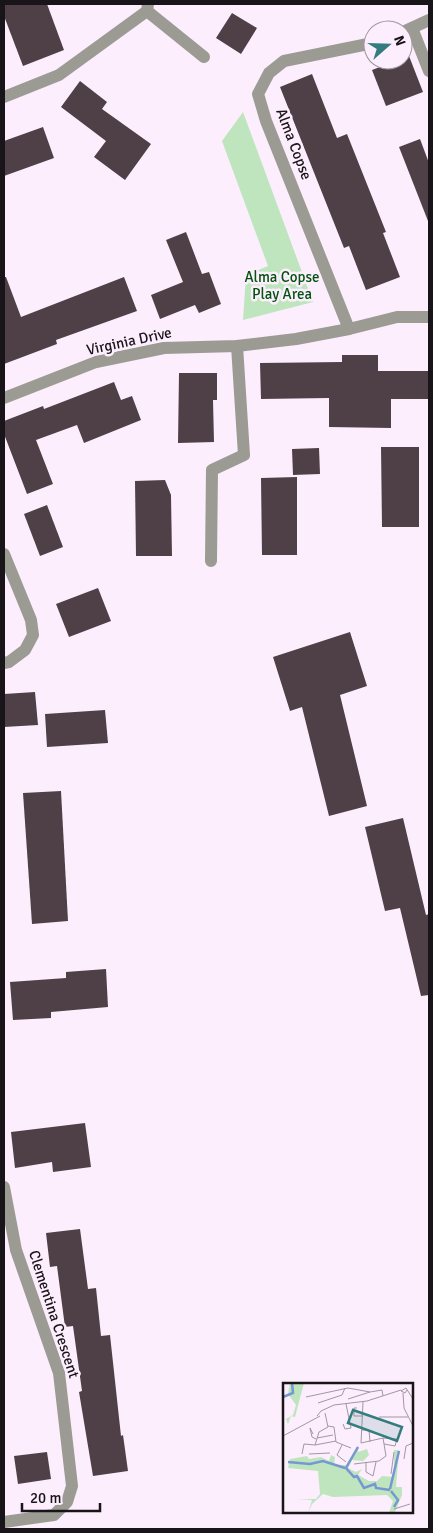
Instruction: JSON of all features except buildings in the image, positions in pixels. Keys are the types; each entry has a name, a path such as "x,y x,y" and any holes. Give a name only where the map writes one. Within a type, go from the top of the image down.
{"street":[{"path":"4,97 59,75 147,7 204,57"},
{"path":"413,28 429,20"},
{"path":"413,40 429,71"},
{"name":"Alma Copse","path":"349,329 266,121 258,94 269,72 284,61 363,45"},
{"name":"Virginia Drive","path":"4,398 96,362 164,348 237,346 296,339 349,329 397,316 429,317"},
{"path":"211,561 212,470 244,455 237,346"},
{"path":"4,554 31,620 34,635 25,650 9,662 4,663"},
{"name":"Clementina Crescent","path":"4,1188 16,1250 59,1373 72,1486 67,1502 54,1515 4,1522"}],"green space":[{"name":"Alma Copse Play Area","path":"243,112 313,302 243,320 246,275 268,266 222,141"}]}
